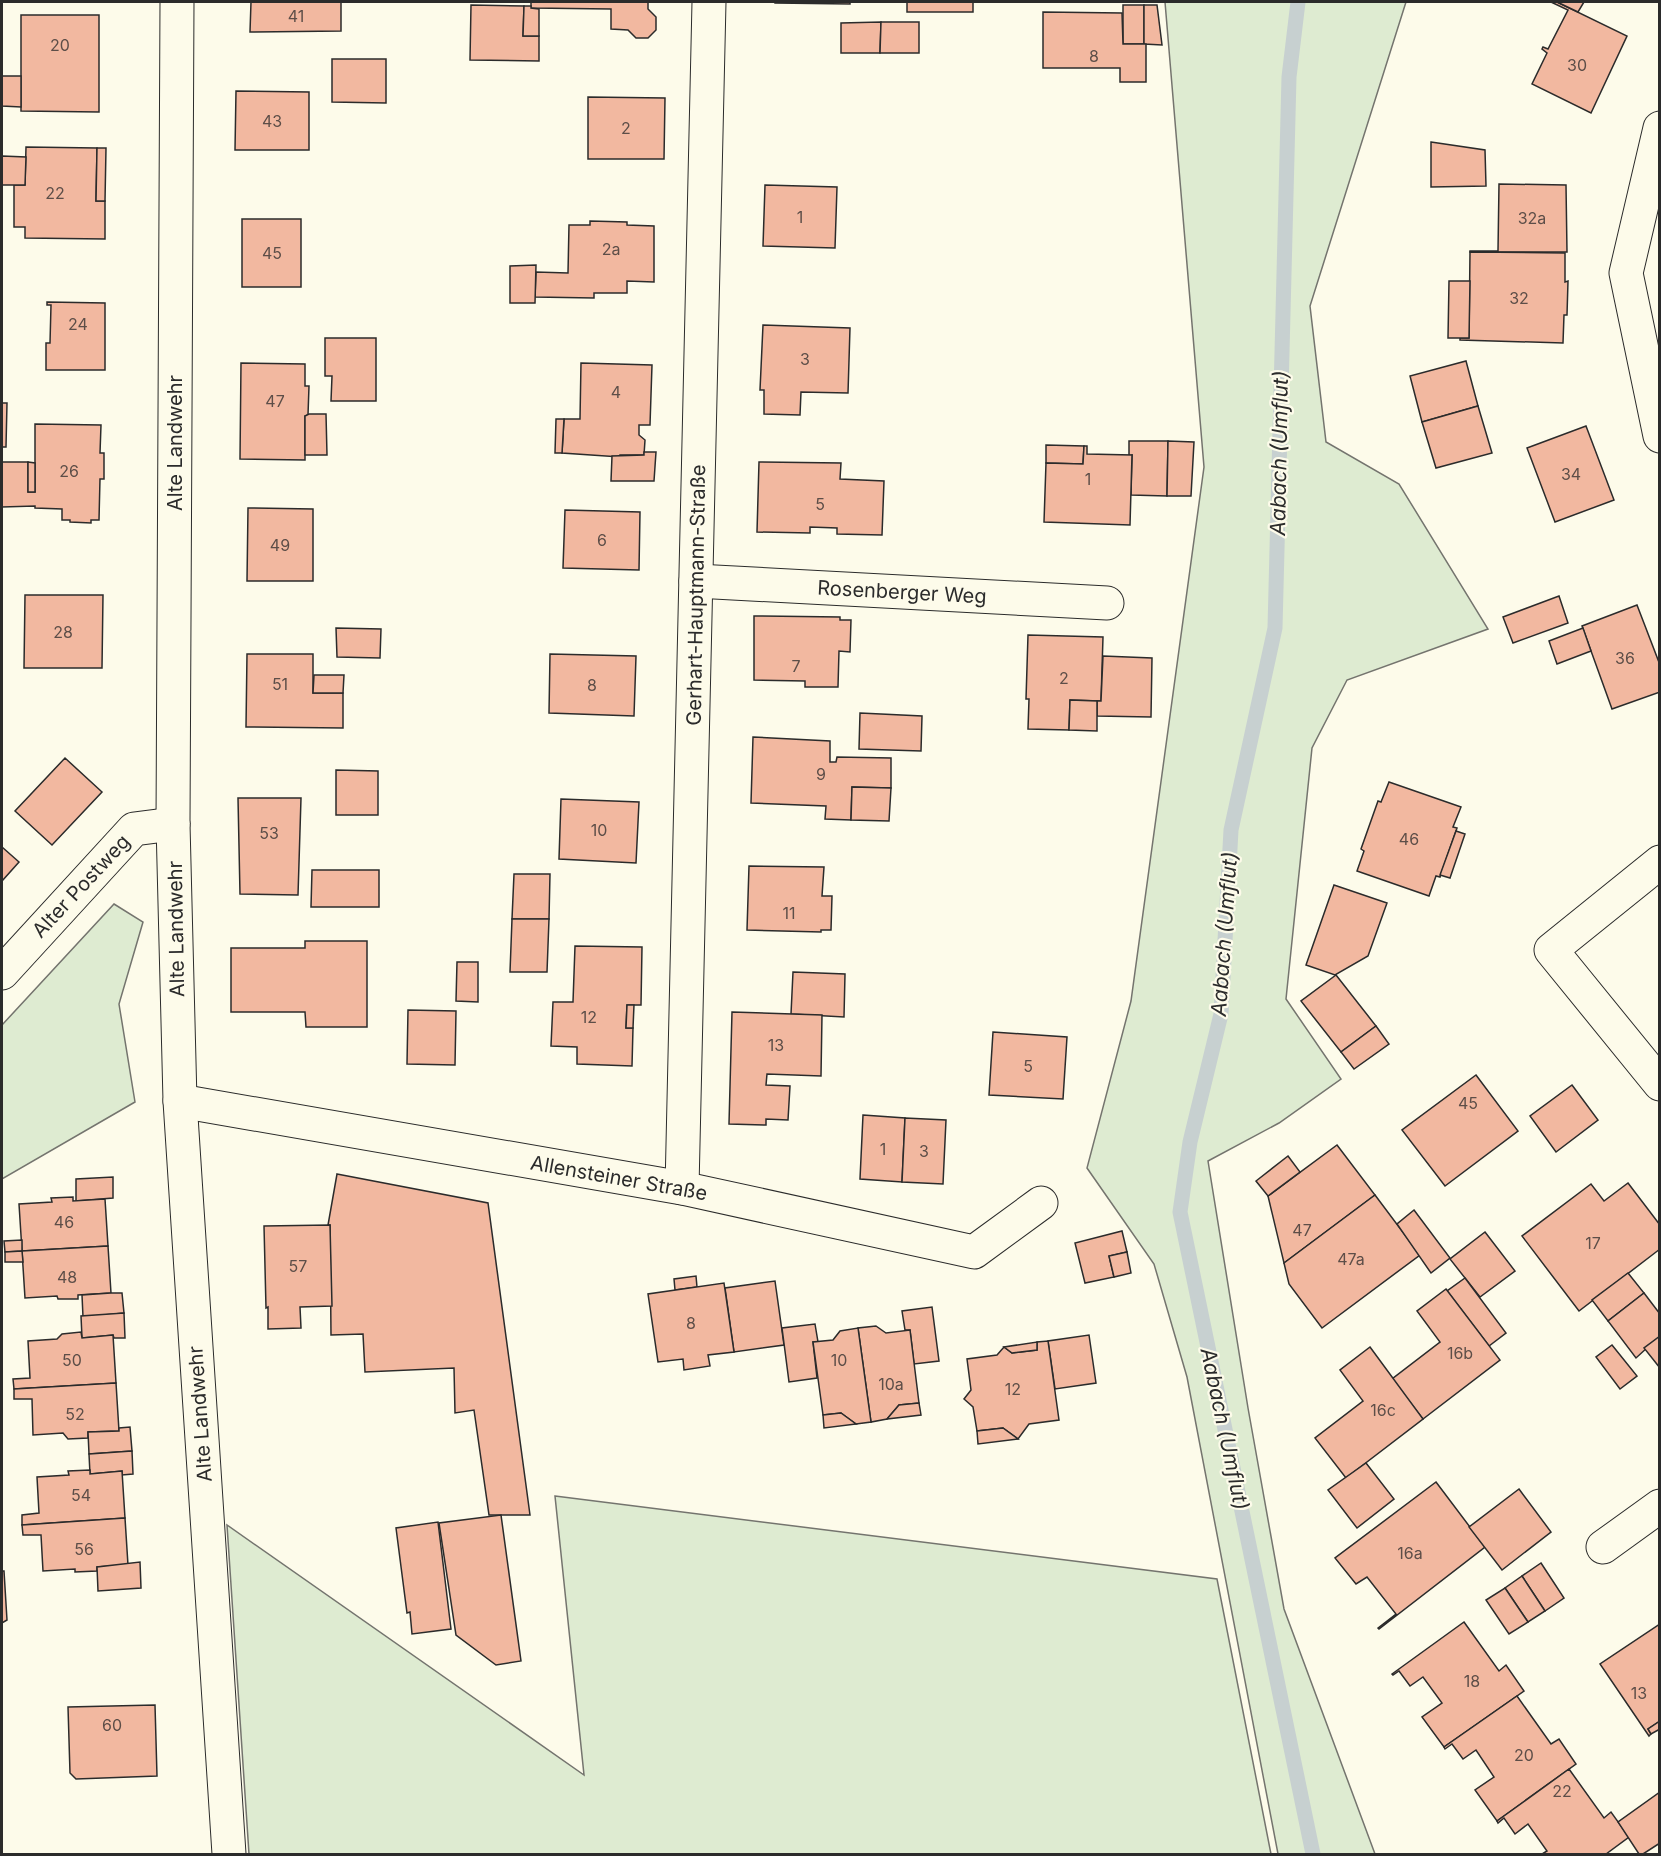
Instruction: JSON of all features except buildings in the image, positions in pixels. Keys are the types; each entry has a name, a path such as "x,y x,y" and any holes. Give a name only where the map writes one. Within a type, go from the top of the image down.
{"street":[{"name":"Alte Landwehr","path":"177,2 174,824 180,1101 229,1854"},
{"name":"Gerhart-Hauptmann-Straße","path":"682,1188 709,2"},
{"path":"1659,128 1626,273 1659,436"},
{"name":"Rosenberger Weg","path":"696,581 1107,603"},
{"name":"Alter Postweg","path":"2,973 134,829 174,824"},
{"path":"1659,862 1551,950 1659,1084"},
{"name":"Allensteiner Straße","path":"180,1101 682,1188 974,1252 1041,1203"},
{"path":"1603,1547 1659,1506"}],"green space":[{"path":"1165,2 1406,2 1310,306 1326,442 1399,484 1488,629 1347,680 1312,748 1286,999 1341,1079 1279,1123 1208,1161 1248,1408 1284,1609 1375,1854 1278,1854 1187,1377 1154,1264 1087,1168 1131,1001 1204,467"},
{"path":"114,904 143,922 119,1004 135,1102 2,1179 2,1025"},
{"path":"555,1496 1217,1579 1271,1854 249,1854 227,1525 584,1775"}],"waterway":[{"name":"Aabach (Umflut)","path":"1298,2 1289,77 1275,628 1231,830 1221,1014 1190,1142 1180,1212 1313,1854"}]}
